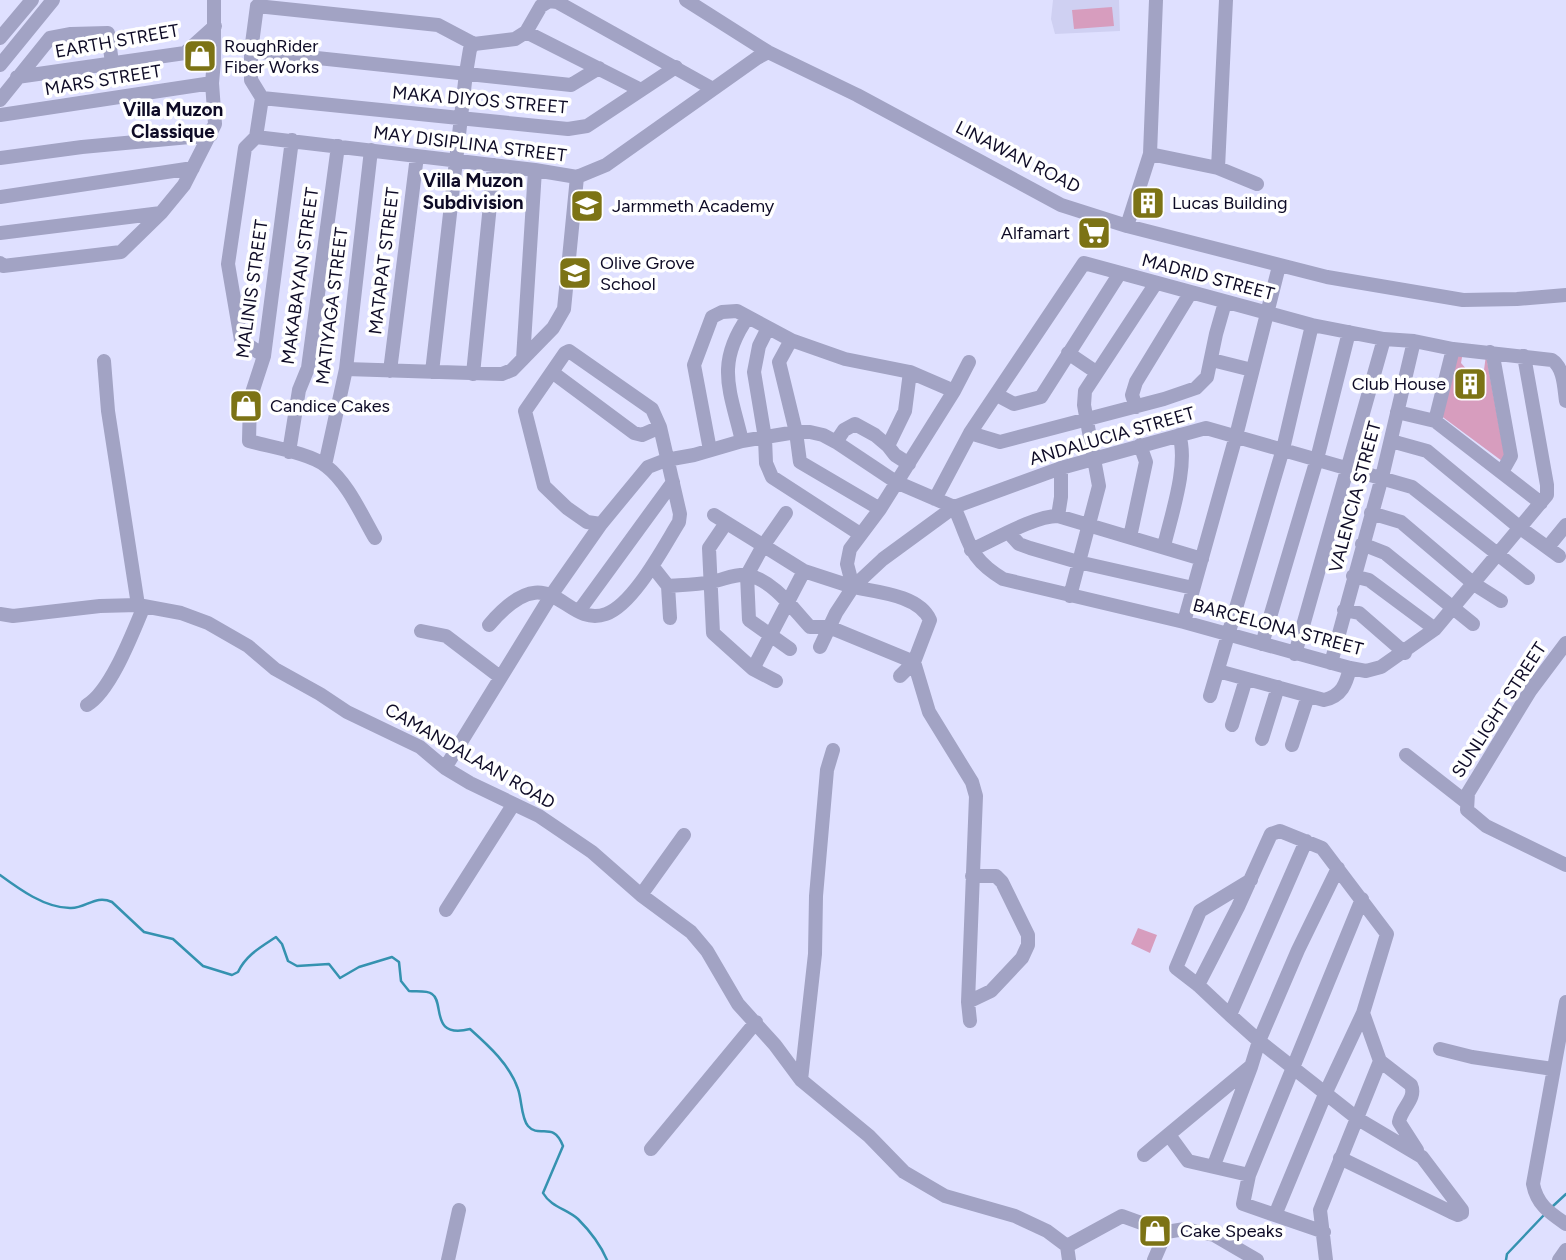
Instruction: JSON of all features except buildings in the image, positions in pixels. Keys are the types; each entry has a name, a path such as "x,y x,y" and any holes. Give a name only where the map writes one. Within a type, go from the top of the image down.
{"street":[{"path":"0,38 32,0"},
{"path":"0,65 53,0"},
{"path":"1,264 121,252 161,213 184,185 215,124 212,83 214,0"},
{"name":"LINAWAN ROAD","path":"686,0 768,52 857,95 1061,205 1127,226 1327,277 1463,300 1566,295"},
{"path":"1127,226 1150,154 1156,0"},
{"path":"1218,168 1226,0"},
{"path":"264,356 241,340 228,264 245,148 256,137 262,98 251,80 251,51 257,6 438,24 474,44 515,39 526,33 541,6 548,1 557,2 713,89"},
{"name":"EARTH STREET","path":"17,77 185,53 215,26"},
{"path":"0,100 50,38 71,34 108,33 112,63"},
{"path":"526,33 641,90"},
{"path":"432,372 466,73 470,49 474,44"},
{"path":"251,51 571,85 599,68"},
{"name":"MAY DISIPLINA STREET","path":"256,137 577,177 606,166 768,52"},
{"name":"MAKA DIYOS STREET","path":"262,98 568,129 587,126 676,66"},
{"name":"MARS STREET","path":"0,115 212,83"},
{"path":"0,158 211,135"},
{"name":"MALINIS STREET","path":"292,141 264,356 250,399 249,441 325,465"},
{"name":"MAKABAYAN STREET","path":"289,452 299,390 308,368 338,146"},
{"name":"MATIYAGA STREET","path":"325,465 346,369 371,150"},
{"path":"1150,154 1218,168 1257,184"},
{"name":"MATAPAT STREET","path":"390,371 416,156"},
{"path":"473,373 494,165"},
{"path":"0,197 193,168"},
{"path":"523,359 535,170"},
{"path":"346,369 502,374 512,370 553,328 564,309 577,177"},
{"path":"0,233 161,213"},
{"name":"MADRID STREET","path":"935,499 970,433 1084,263 1312,325 1384,339 1552,360 1558,364 1566,401"},
{"path":"1184,622 1236,436 1279,266"},
{"path":"997,395 1014,404 1041,397 1120,273"},
{"path":"1070,596 1099,486 1086,420 1085,391 1156,283"},
{"path":"1136,407 1132,395 1136,382 1191,292"},
{"path":"970,433 1000,442 1136,407 1196,388 1207,377 1224,306 1230,303"},
{"path":"710,450 694,365 712,317 722,312 737,311 791,340 845,359 910,372 954,391"},
{"path":"742,442 729,386 727,359 731,345 748,317"},
{"path":"1210,696 1230,636 1283,449 1312,325"},
{"path":"768,328 759,345 754,372 765,438 765,463 772,477 860,534"},
{"path":"1262,644 1317,459 1349,332"},
{"path":"1295,654 1384,339"},
{"path":"791,340 779,362 796,432 800,461 880,509"},
{"name":"VALENCIA STREET","path":"1331,663 1382,477 1414,341"},
{"path":"1435,421 1453,349"},
{"path":"489,625 503,608 535,592 552,594 579,611 591,615 605,614 621,605 653,567 679,522 680,514 673,482 673,459 652,409 569,351 525,411 544,486 566,508 587,522 601,524"},
{"path":"1490,352 1496,369 1511,456 1502,472"},
{"path":"1068,353 1096,372"},
{"path":"1397,412 1435,421 1541,503 1547,495 1547,485 1524,356"},
{"path":"1212,360 1252,370"},
{"path":"87,705 107,683 126,648 141,606 108,411 104,361"},
{"path":"853,587 847,564 850,549 909,464 969,362"},
{"path":"551,372 634,433 642,435 660,427"},
{"path":"888,446 905,411 910,372"},
{"path":"836,442 844,430 855,424 875,435 895,455 909,464"},
{"name":"ANDALUCIA STREET","path":"820,647 853,587 883,559 954,507 1061,468 1206,428 1412,487 1528,578"},
{"path":"444,768 552,594 601,524 648,467 742,442 796,432 823,435 896,482 954,507"},
{"path":"1164,546 1181,464 1182,443 1179,435"},
{"path":"1391,441 1427,451 1553,552 1566,525"},
{"path":"1130,537 1146,462 1140,445"},
{"path":"325,465 341,482 375,538"},
{"path":"1058,516 1061,468"},
{"path":"579,611 673,482"},
{"name":"BARCELONA STREET","path":"954,507 971,550 985,568 1003,579 1184,622 1366,671 1381,667 1405,653 1435,629 1541,503"},
{"path":"786,513 747,575 749,620 790,649"},
{"path":"1371,513 1401,522 1474,584 1501,601"},
{"path":"971,550 1047,516 1058,516 1202,559"},
{"path":"776,681 753,669 713,634 709,548 720,519 804,571 853,587 887,593 926,612 930,620 914,662 900,676"},
{"path":"1009,533 1019,544 1078,562 1193,588"},
{"path":"1362,544 1385,553 1473,624"},
{"path":"653,567 668,586 670,618"},
{"path":"753,669 804,571"},
{"path":"668,586 747,575 759,579 787,600 810,627 829,627 914,662"},
{"path":"1353,576 1369,580 1435,629"},
{"name":"CAMANDALAAN ROAD","path":"0,614 13,616 100,606 141,606 181,613 208,623 248,646 275,669 347,712 420,747 444,768 539,816 592,852 641,895 691,932 707,951 738,1004 756,1022 801,1080 869,1136 904,1172 946,1196 1015,1216 1046,1231 1068,1253"},
{"path":"1344,610 1359,613 1405,653"},
{"path":"421,631 446,636 500,677"},
{"name":"SUNLIGHT STREET","path":"1566,643 1530,691 1468,793 1466,802 1467,810 1486,826 1566,865"},
{"path":"914,662 929,712 972,782 976,796 968,1002 970,1021"},
{"path":"1218,671 1324,699 1333,698 1342,691 1350,668"},
{"path":"1232,725 1246,679"},
{"path":"1262,739 1278,687"},
{"path":"1292,745 1308,696"},
{"path":"801,1080 815,954 816,896 827,770 833,750"},
{"path":"1406,755 1466,802"},
{"path":"446,910 513,805"},
{"path":"1198,985 1271,834 1275,831 1322,848 1387,934 1363,1013 1326,1092 1275,1215"},
{"path":"641,895 684,835"},
{"path":"1230,1016 1306,841"},
{"path":"1214,1165 1258,1041 1338,868"},
{"path":"968,1002 991,991 1022,958 1028,945 1028,935 1002,882 996,876 972,876"},
{"path":"1251,880 1199,911 1176,968 1258,1041 1357,1119 1422,1157"},
{"path":"1324,1232 1243,1204 1249,1175 1362,899"},
{"path":"1566,1002 1533,1184 1535,1196 1543,1207 1566,1224"},
{"path":"1340,1158 1451,1212 1462,1213 1399,1122 1413,1096 1413,1090 1411,1085 1380,1061 1363,1013"},
{"path":"651,1149 756,1022"},
{"path":"1440,1049 1472,1057 1553,1069"},
{"path":"1326,1260 1320,1210 1380,1061"},
{"path":"1144,1155 1251,1067"},
{"path":"1169,1135 1188,1161 1249,1175"},
{"path":"448,1260 459,1210"},
{"path":"1068,1253 1122,1216 1166,1232 1185,1229 1214,1235 1257,1260"},
{"path":"1153,1260 1166,1232"},
{"path":"1559,1260 1566,1250"}],"shaded area":[{"path":"1053,0 1119,0 1120,31 1055,34 1051,19"},
{"path":"1112,7 1114,26 1074,29 1072,10"},
{"path":"1456,346 1464,346 1461,363 1475,374 1484,370 1486,355 1506,464 1440,415"},
{"path":"1138,928 1157,935 1150,953 1131,944"}],"waterway":[{"path":"0,875 33,897 51,905 76,908 95,901 112,902 144,932 173,939 203,966 232,975 238,972 254,952 276,937 282,944 288,961 297,966 329,964 340,978 359,967 392,957 399,962 401,981 409,991 427,992 436,998 443,1024 457,1031 470,1029 504,1064 518,1089 528,1126 532,1130 550,1132 559,1138 563,1146 543,1193 550,1202 582,1223 607,1260"},
{"path":"1553,1206 1566,1194"},
{"path":"1506,1260 1507,1254 1543,1216"}],"place":[{"name":"RoughRider Fiber Works","path":"200,56"},
{"name":"Lucas Building","path":"1148,203"},
{"name":"Jarmmeth Academy","path":"587,206"},
{"name":"Alfamart","path":"1094,233"},
{"name":"Olive Grove School","path":"575,273"},
{"name":"Club House","path":"1470,384"},
{"name":"Candice Cakes","path":"246,406"},
{"name":"Cake Speaks","path":"1155,1231"}],"district":[{"name":"Villa Muzon Classique","path":"173,120"},
{"name":"Villa Muzon Subdivision","path":"473,191"}]}
